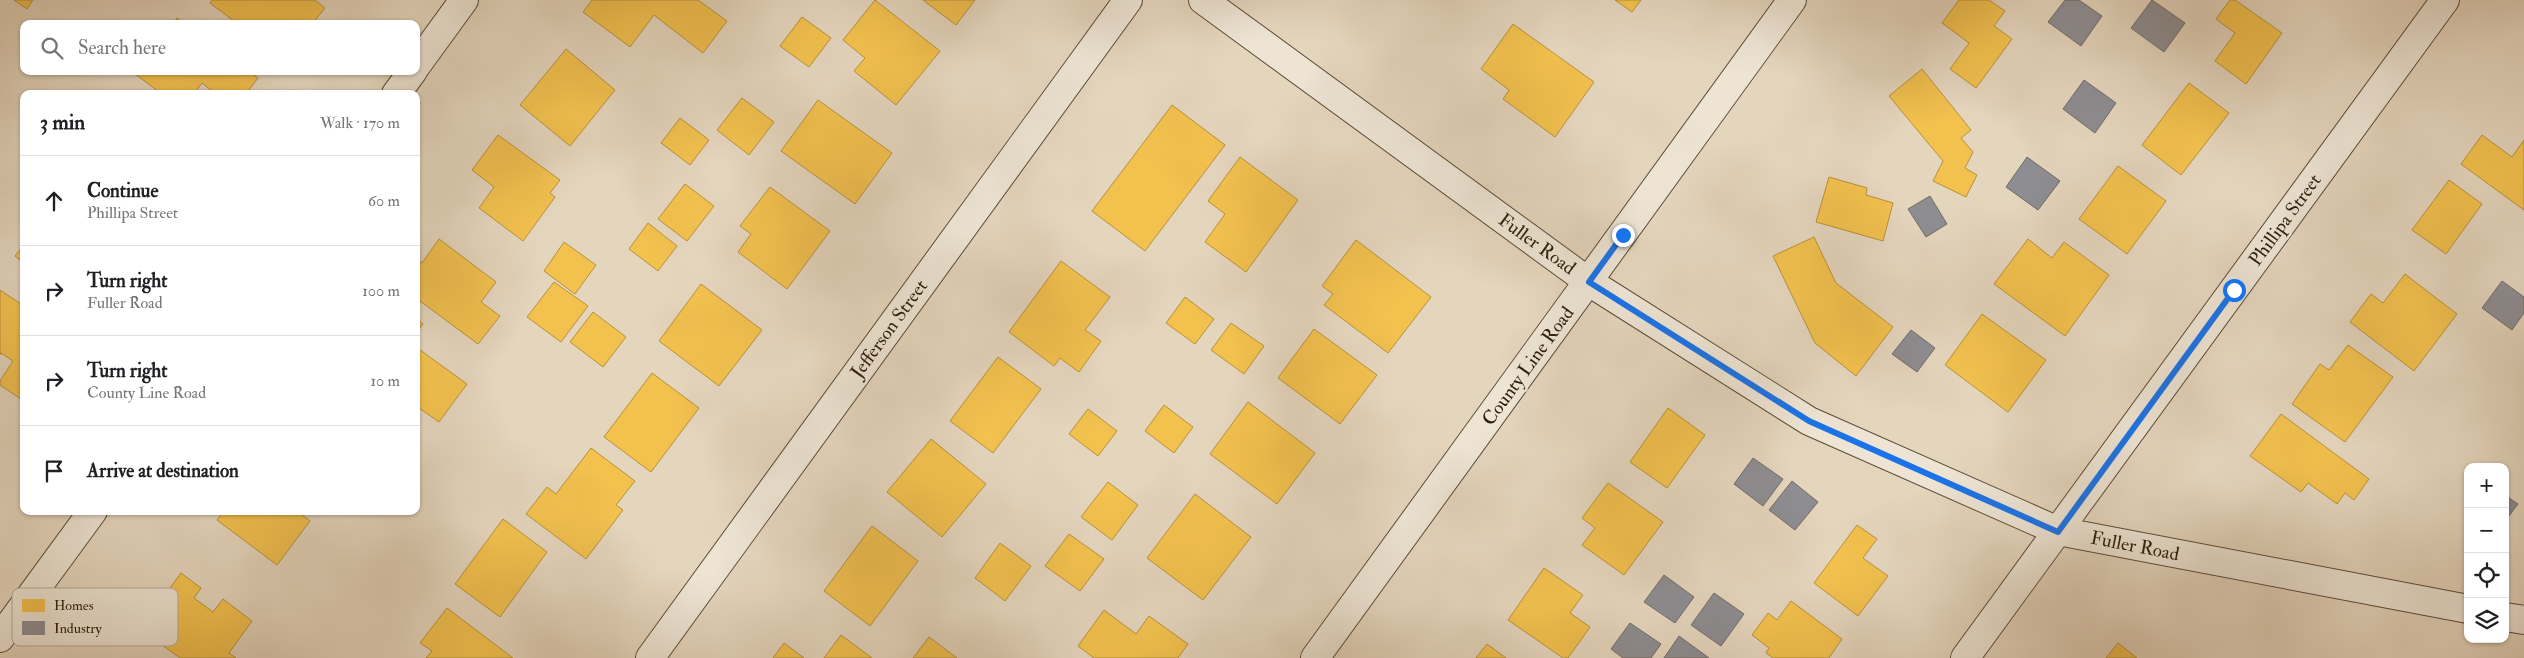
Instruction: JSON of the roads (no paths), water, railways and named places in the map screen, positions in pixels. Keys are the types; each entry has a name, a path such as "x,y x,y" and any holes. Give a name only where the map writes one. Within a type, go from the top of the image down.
{"street":[{"path":"420,60 464,0"},
{"name":"Jefferson Street","path":"650,658 1128,0"},
{"name":"Fuller Road","path":"1203,0 1589,282 1809,421 2058,532 2464,609"},
{"name":"County Line Road","path":"1315,658 1792,0"},
{"name":"Phillipa Street","path":"1966,658 2445,0"},
{"path":"399,90 409,75"},
{"path":"36,588 89,515"},
{"path":"2509,618 2524,620"},
{"path":"0,638 12,621"}]}
